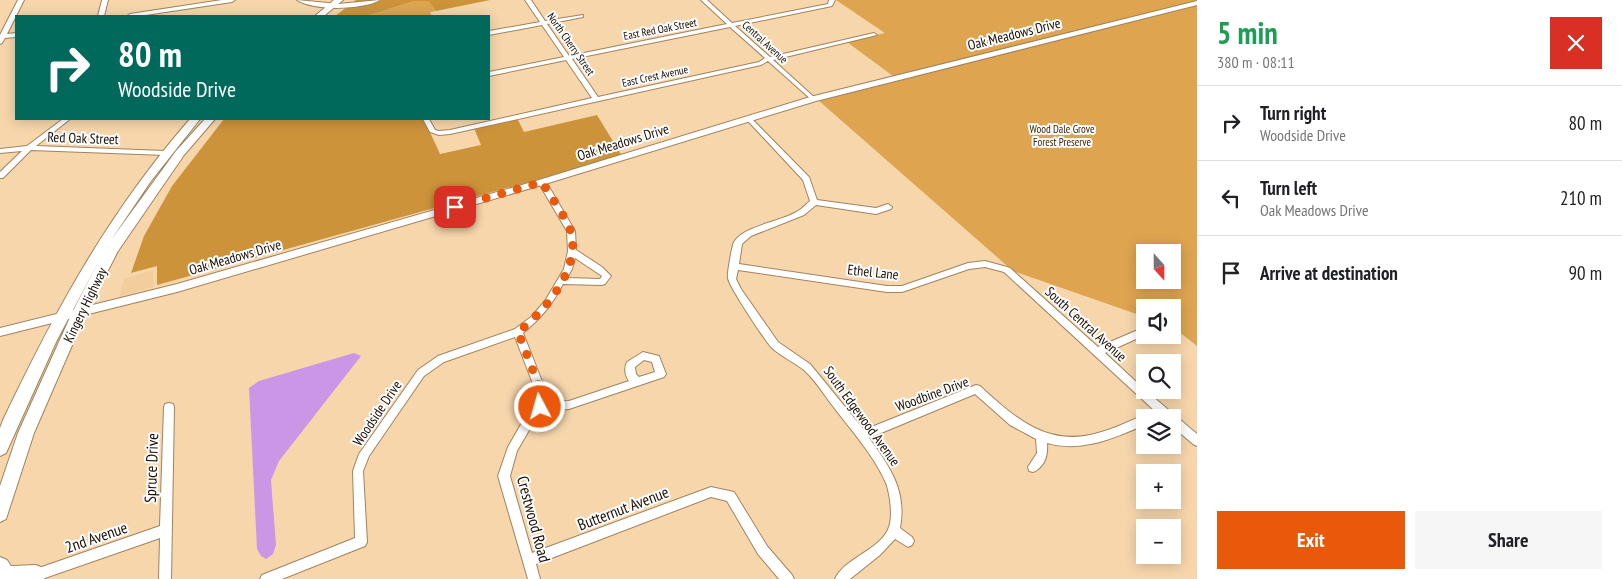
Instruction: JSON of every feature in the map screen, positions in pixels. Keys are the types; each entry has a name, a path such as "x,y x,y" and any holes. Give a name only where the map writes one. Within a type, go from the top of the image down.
{"highway":[{"path":"309,15 330,2"},
{"path":"320,15 330,2"},
{"name":"Kingery Highway","path":"0,448 60,318 98,248 165,153 194,120"},
{"name":"Kingery Highway","path":"0,513 26,433 79,313 112,249 180,153 209,120"},
{"path":"0,567 1,571 7,575 33,577"}],"street":[{"path":"1,39 20,0"},
{"path":"101,15 105,0"},
{"path":"136,15 232,0"},
{"path":"300,0 308,4 330,2 365,4 377,0"},
{"name":"North Cherry Street","path":"528,0 596,99"},
{"name":"Central Avenue","path":"704,0 813,99"},
{"name":"East Red Oak Street","path":"490,74 830,5 832,0"},
{"name":"Oak Meadows Drive","path":"0,332 157,294 542,182 813,99 1197,3"},
{"path":"490,33 581,16"},
{"path":"1,39 15,34"},
{"name":"East Crest Avenue","path":"439,133 761,63 768,59 874,35"},
{"path":"749,119 806,179 814,202 876,211 888,207"},
{"path":"0,176 29,148 66,120"},
{"path":"426,120 432,131 439,133"},
{"name":"Red Oak Street","path":"0,151 29,148 165,153"},
{"name":"Woodside Drive","path":"266,579 361,542 358,470 364,454 421,373 441,359 518,332 534,319 548,303 568,269 572,252 571,231 542,182"},
{"name":"South Edgewood Avenue","path":"814,202 801,213 748,234 738,242 732,279 737,290 775,345 807,367 817,378 882,465 892,484 897,514 894,531"},
{"path":"561,281 602,282 607,276 601,269 584,262 572,252"},
{"name":"Ethel Lane","path":"733,266 887,289 902,289 968,266 985,264 1007,270"},
{"name":"South Central Avenue","path":"1007,270 1160,409"},
{"path":"518,332 540,389 540,407 570,405 637,382"},
{"path":"1096,352 1136,335"},
{"name":"Woodbine Drive","path":"862,436 976,389 1008,419 1041,438 1067,443 1091,440 1136,423"},
{"name":"Crestwood Road","path":"534,579 504,476 512,450 528,422 540,407"},
{"name":"Spruce Drive","path":"166,530 170,408"},
{"name":"South Central Avenue","path":"1181,427 1197,441"},
{"path":"1033,467 1042,454 1041,438"},
{"name":"Butternut Avenue","path":"528,562 711,492 730,496 756,542 772,564 788,579"},
{"path":"165,579 166,530"},
{"name":"2nd Avenue","path":"33,577 166,530"},
{"path":"841,579 852,567 887,543 894,531 908,541"}],"shaded area":[{"path":"356,0 490,0 436,11 429,1 414,1 370,15 336,15"},
{"path":"597,115 622,156 157,285 157,266 131,273 144,236 172,186 223,120 424,120 440,154 481,145 474,128 517,118 524,132"},
{"path":"153,270 154,287 119,297 124,279"},
{"path":"354,353 361,356 279,461 271,480 276,545 273,554 266,559 261,556 257,549 249,388 259,381"}],"green space":[{"path":"429,0 436,11 430,12 432,15 370,15 414,1"},
{"name":"Wood Dale Grove Forest Preserve","path":"836,0 1197,0 1197,346 1181,333 1181,299 1136,299 1136,314 1013,271 818,100 897,79 847,42 885,33"}],"route":[{"path":"455,207 542,182 571,231 572,252 568,269 548,303 534,319 518,332 540,389 540,407"}]}
